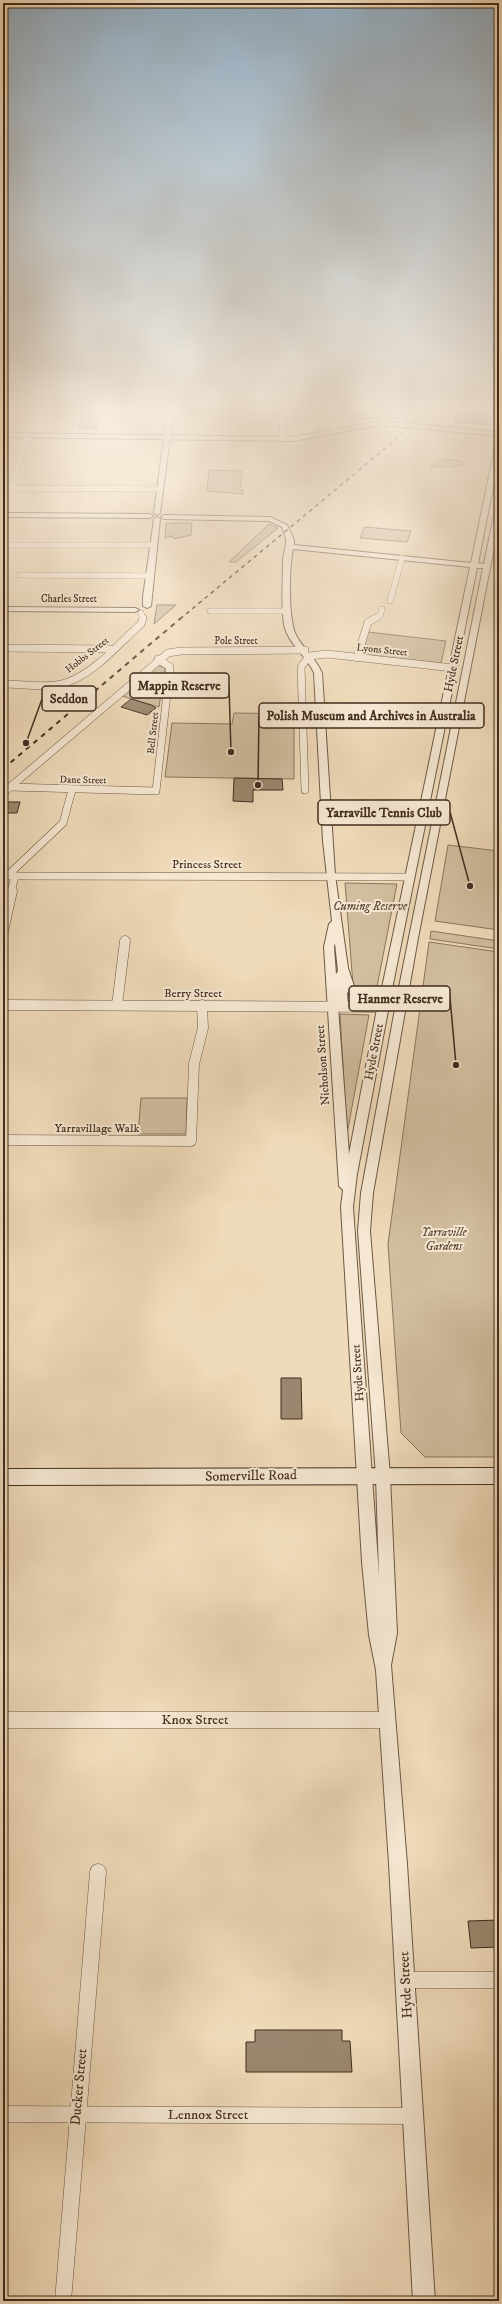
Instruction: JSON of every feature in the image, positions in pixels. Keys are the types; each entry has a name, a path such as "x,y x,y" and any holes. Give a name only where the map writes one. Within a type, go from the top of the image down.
{"main road":[{"name":"Somerville Road","path":"3,1477 499,1476"}],"street":[{"path":"83,516 157,516 147,597 141,609"},
{"name":"Nicholson Street","path":"157,516 268,519 277,521 285,526 291,540 291,547 287,561 288,611 291,633 316,667 318,677 335,922 346,979 352,991 362,999 383,1007 400,1010"},
{"name":"Hyde Street","path":"424,2301 406,1980 384,1670 377,1635 370,1562 347,1207 351,1174 383,1007 484,516"},
{"name":"Hyde Street","path":"384,1670 389,1633 383,1476 364,1231 370,1176 425,876 471,648 485,566 496,528 498,516"},
{"path":"482,527 496,528"},
{"path":"3,545 153,545"},
{"path":"291,547 485,566"},
{"path":"390,601 402,558"},
{"path":"20,575 150,576"},
{"name":"Charles Street","path":"3,609 141,609"},
{"name":"Hobbs Street","path":"3,684 68,682 86,671 140,624 143,619 141,609"},
{"path":"357,658 368,622 380,616 382,610"},
{"path":"210,611 288,611"},
{"path":"458,647 471,648"},
{"path":"3,648 111,649"},
{"name":"Pole Street","path":"158,659 168,653 180,651 307,653"},
{"path":"305,790 301,667 307,653"},
{"name":"Lyons Street","path":"307,653 453,668"},
{"path":"3,793 158,659"},
{"name":"Bell Street","path":"156,791 170,667 158,659"},
{"name":"Dane Street","path":"9,787 72,790 156,791"},
{"path":"3,931 8,876 63,823 72,790"},
{"name":"Princess Street","path":"8,876 410,877"},
{"path":"410,877 425,876"},
{"name":"Nicholson Street","path":"335,922 329,947 338,1006 347,1207"},
{"path":"117,1005 125,941"},
{"path":"338,1006 341,957"},
{"name":"Berry Street","path":"3,1005 383,1007"},
{"name":"Yarravillage Walk","path":"3,1140 190,1141 194,1064 202,1028 202,1005"},
{"name":"Knox Street","path":"3,1720 387,1720"},
{"name":"Ducker Street","path":"63,2301 98,1872"},
{"path":"406,1980 499,1980"},
{"name":"Lennox Street","path":"3,2114 414,2116"}],"green space":[{"path":"166,523 192,523 191,535 174,539 172,536 165,538"},
{"path":"269,524 278,528 236,562 229,562"},
{"path":"364,527 411,531 407,542 360,538"},
{"path":"157,605 176,605 154,624"},
{"path":"368,632 446,641 441,663 361,655"},
{"path":"158,665 165,668 159,707 122,696"},
{"path":"234,713 294,714 294,779 165,777 172,723 232,724"},
{"path":"448,845 499,851 499,930 435,921"},
{"name":"Cuming Reserve","path":"345,883 397,884 375,997 353,985"},
{"path":"431,931 499,941 499,949 430,939"},
{"name":"Yarraville Gardens","path":"429,942 499,952 499,1457 425,1457 401,1433 388,1244"},
{"path":"340,1014 369,1015 347,1134"},
{"path":"141,1098 187,1098 186,1134 138,1134"}],"building":[{"path":"131,699 156,708 147,715 121,707"},
{"path":"234,778 282,779 283,790 253,790 253,802 233,801"},
{"path":"3,802 20,802 17,813 3,813"},
{"path":"281,1378 301,1378 302,1419 281,1419"},
{"path":"499,1920 499,1947 471,1948 468,1921"},
{"path":"255,2030 342,2030 342,2041 350,2041 352,2072 246,2072 246,2042 255,2042"}],"railway":[{"path":"180,619 304,516"},
{"path":"3,769 181,618"}],"place":[{"name":"Seddon","path":"26,743"},
{"name":"Mappin Reserve","path":"231,752"},
{"name":"Polish Museum and Archives in Australia","path":"258,785"},
{"name":"Yarraville Tennis Club","path":"470,886"},
{"name":"Hanmer Reserve","path":"456,1065"}]}
